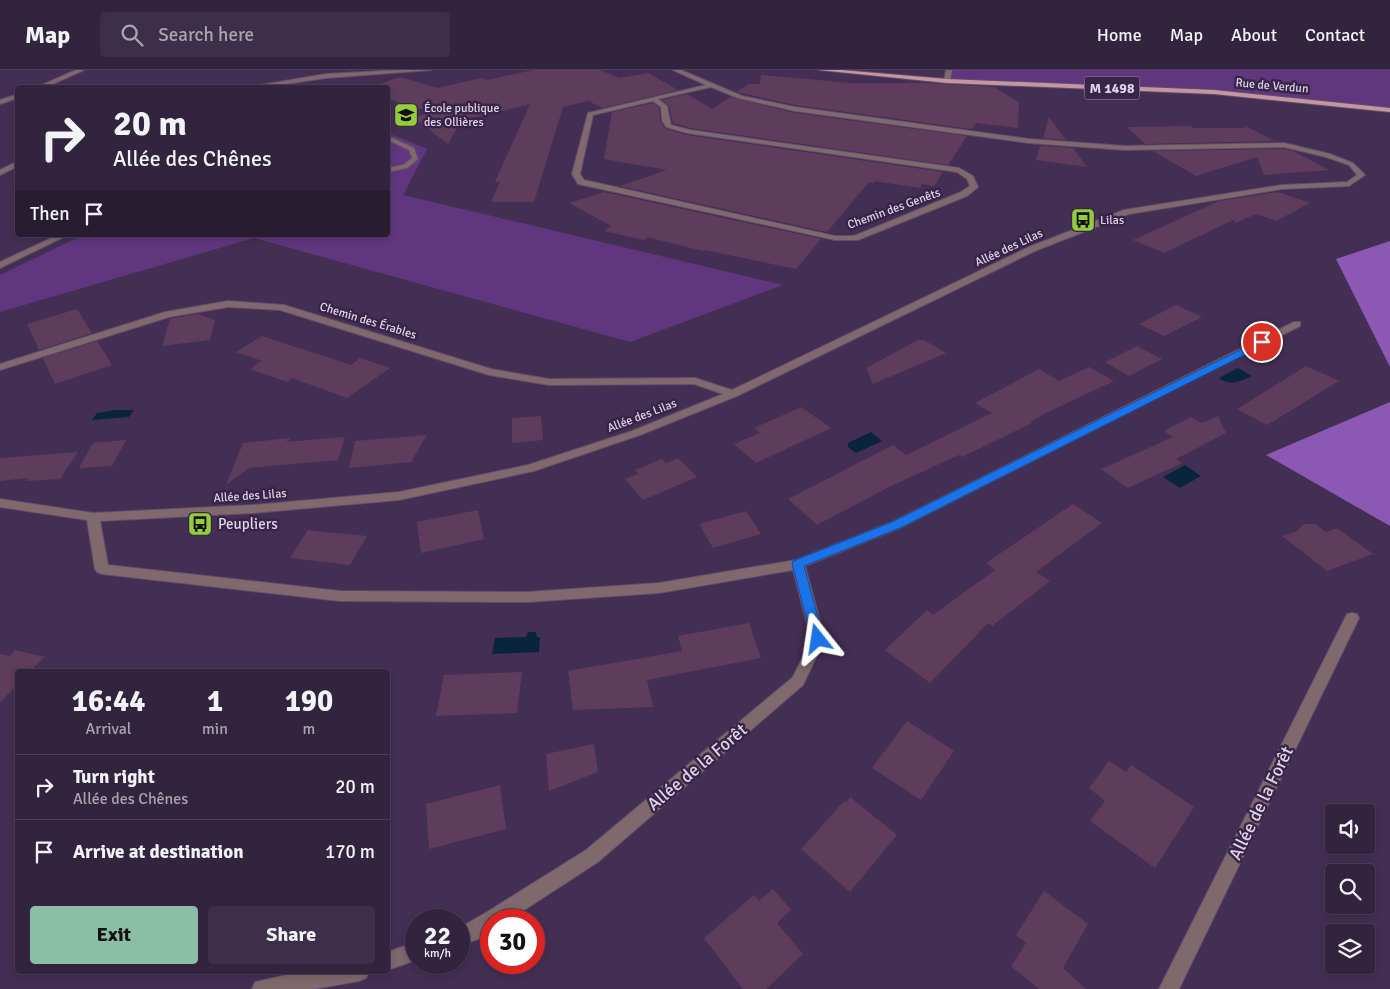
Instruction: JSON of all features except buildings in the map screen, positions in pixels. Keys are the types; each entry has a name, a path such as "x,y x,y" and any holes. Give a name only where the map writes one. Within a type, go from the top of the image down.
{"main road":[{"name":"Rue de Verdun","path":"822,70 947,81 1214,92 1390,110"}],"street":[{"path":"45,85 81,70"},
{"path":"265,85 314,77 365,72 428,70"},
{"name":"Allée des Lilas","path":"0,503 94,517 253,509 398,496 530,468 636,433 732,394 1032,249 1126,212 1282,187 1348,184 1361,175 1351,164 1328,155 1284,146 1125,148 1029,141 795,109 740,97 676,70"},
{"path":"947,81 949,70"},
{"path":"299,85 314,77"},
{"name":"Chemin des Genêts","path":"654,99 664,106 665,120 668,126 688,132 959,170 970,178 974,187 964,194 855,238 835,238 581,182 576,174 590,114 654,99 711,86"},
{"path":"0,102 15,97"},
{"path":"390,139 412,149 416,158 405,167 390,170"},
{"path":"0,173 15,166"},
{"path":"0,265 60,237"},
{"name":"Chemin des Érables","path":"0,367 168,314 228,304 281,306 489,372 549,382 695,382 732,394"},
{"path":"94,517 102,569 340,596 528,597 659,588 798,564 896,525 1297,324"},
{"name":"Allée de la Forêt","path":"509,909 592,856 798,681 818,639 798,564"},
{"name":"Allée de la Forêt","path":"1169,989 1352,618"},
{"path":"390,961 405,956"},
{"path":"262,989 343,974"}],"shaded area":[{"path":"945,70 1390,70 1390,110 1214,92 947,81"},
{"path":"390,134 427,149 403,195 783,285 630,342 254,238 0,312 0,275 79,237 390,237"},
{"path":"1390,241 1390,367 1336,259"},
{"path":"1390,402 1390,526 1266,455"}],"water":[{"path":"1238,368 1252,376 1231,383 1219,378"},
{"path":"115,410 134,410 129,417 92,420 97,413"},
{"path":"871,432 882,441 856,453 848,447 848,443"},
{"path":"1185,465 1201,476 1180,488 1163,477"},
{"path":"528,632 536,632 537,637 540,637 539,652 492,654 495,638 526,637"}],"place":[{"name":"École publique des Ollières","path":"406,115"},
{"name":"Lilas","path":"1083,220"},
{"name":"Peupliers","path":"200,524"}],"route":[{"path":"818,639 798,564 896,525 1262,342"}]}
